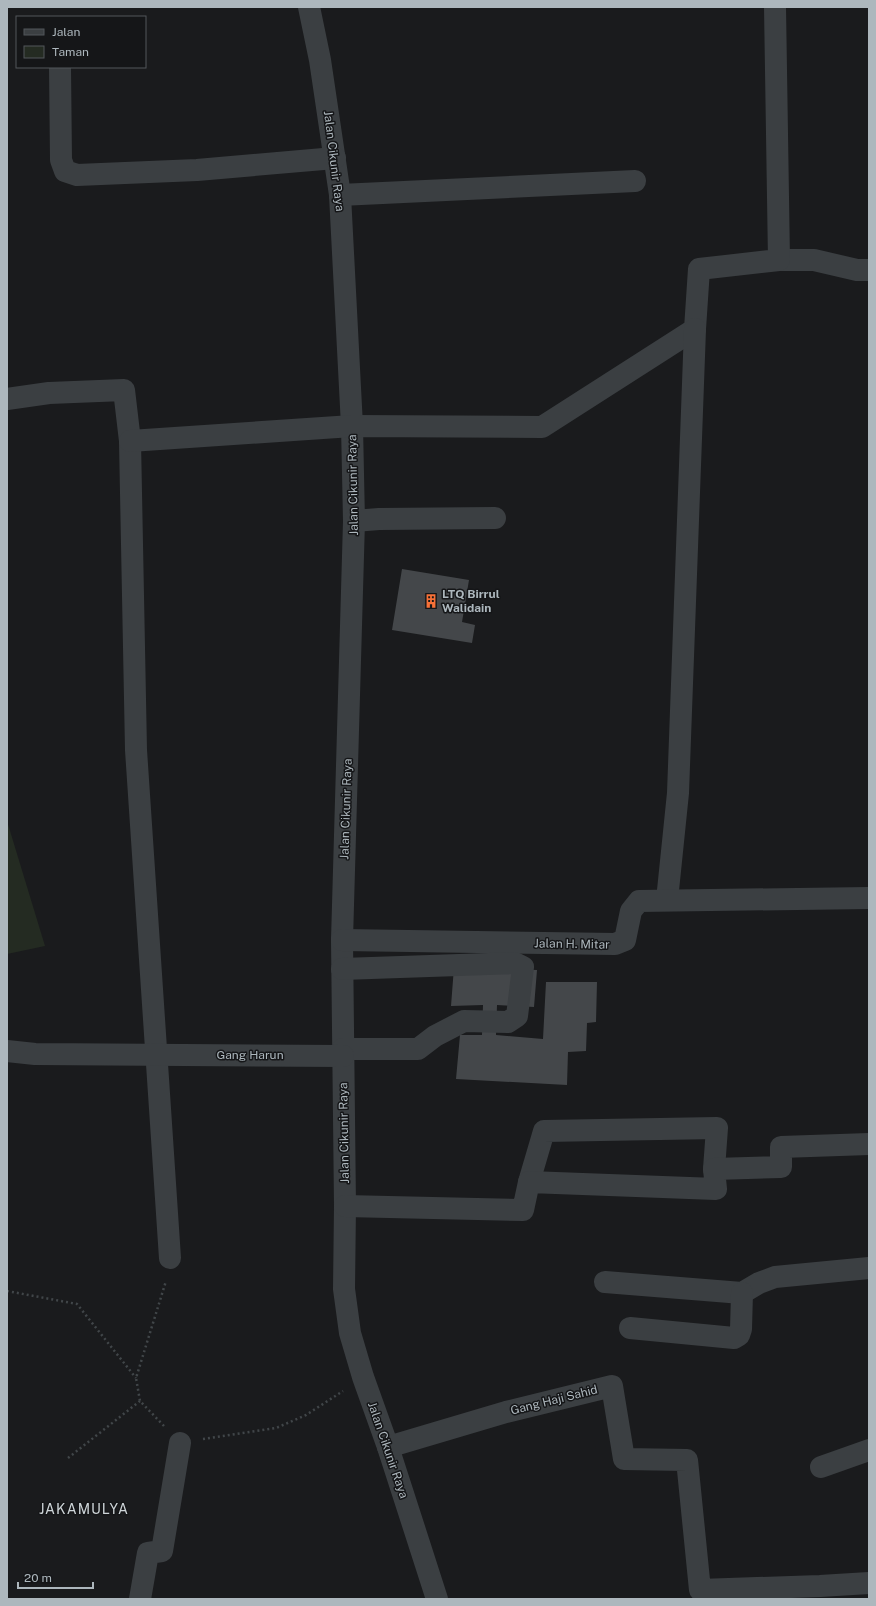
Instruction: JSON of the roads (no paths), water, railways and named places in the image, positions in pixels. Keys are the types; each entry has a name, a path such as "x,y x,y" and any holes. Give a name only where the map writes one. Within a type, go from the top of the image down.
{"street":[{"name":"Jalan Cikunir Raya","path":"309,7 320,60 340,195 352,426 354,521 342,940 345,1206 344,1289 350,1333 437,1599"},
{"path":"775,7 779,260"},
{"path":"60,68 61,160 65,171 77,175 197,170 335,158"},
{"path":"340,195 635,181"},
{"path":"668,900 678,793 698,269 779,260 814,260 857,270 869,270"},
{"path":"130,440 352,426 542,427 695,329"},
{"path":"7,399 49,393 124,390 130,440 136,750 170,1258"},
{"path":"354,521 379,519 495,518"},
{"name":"Jalan H. Mitar","path":"342,940 615,944 625,940 631,911 638,901 869,898"},
{"name":"Gang Harun","path":"7,1051 35,1054 156,1055 343,1052 418,1049 435,1036 464,1021 508,1022 517,1016 523,967 515,963 342,969"},
{"path":"345,1206 523,1210 529,1182 544,1131 717,1128 714,1169 716,1189 529,1182"},
{"path":"714,1169 781,1168 781,1147 869,1144"},
{"path":"605,1282 742,1293 759,1283 775,1277 869,1268"},
{"path":"630,1328 734,1338 739,1335 741,1329 742,1293"},
{"name":"Gang Haji Sahid","path":"388,1447 506,1412 612,1386 624,1459 687,1460 700,1590 869,1583"},
{"path":"140,1599 148,1553 162,1551 180,1443"},
{"path":"820,1467 869,1450"}],"place":[{"name":"LTQ Birrul Walidain","path":"431,601"}],"district":[{"name":"JAKAMULYA","path":"84,1509"}]}
